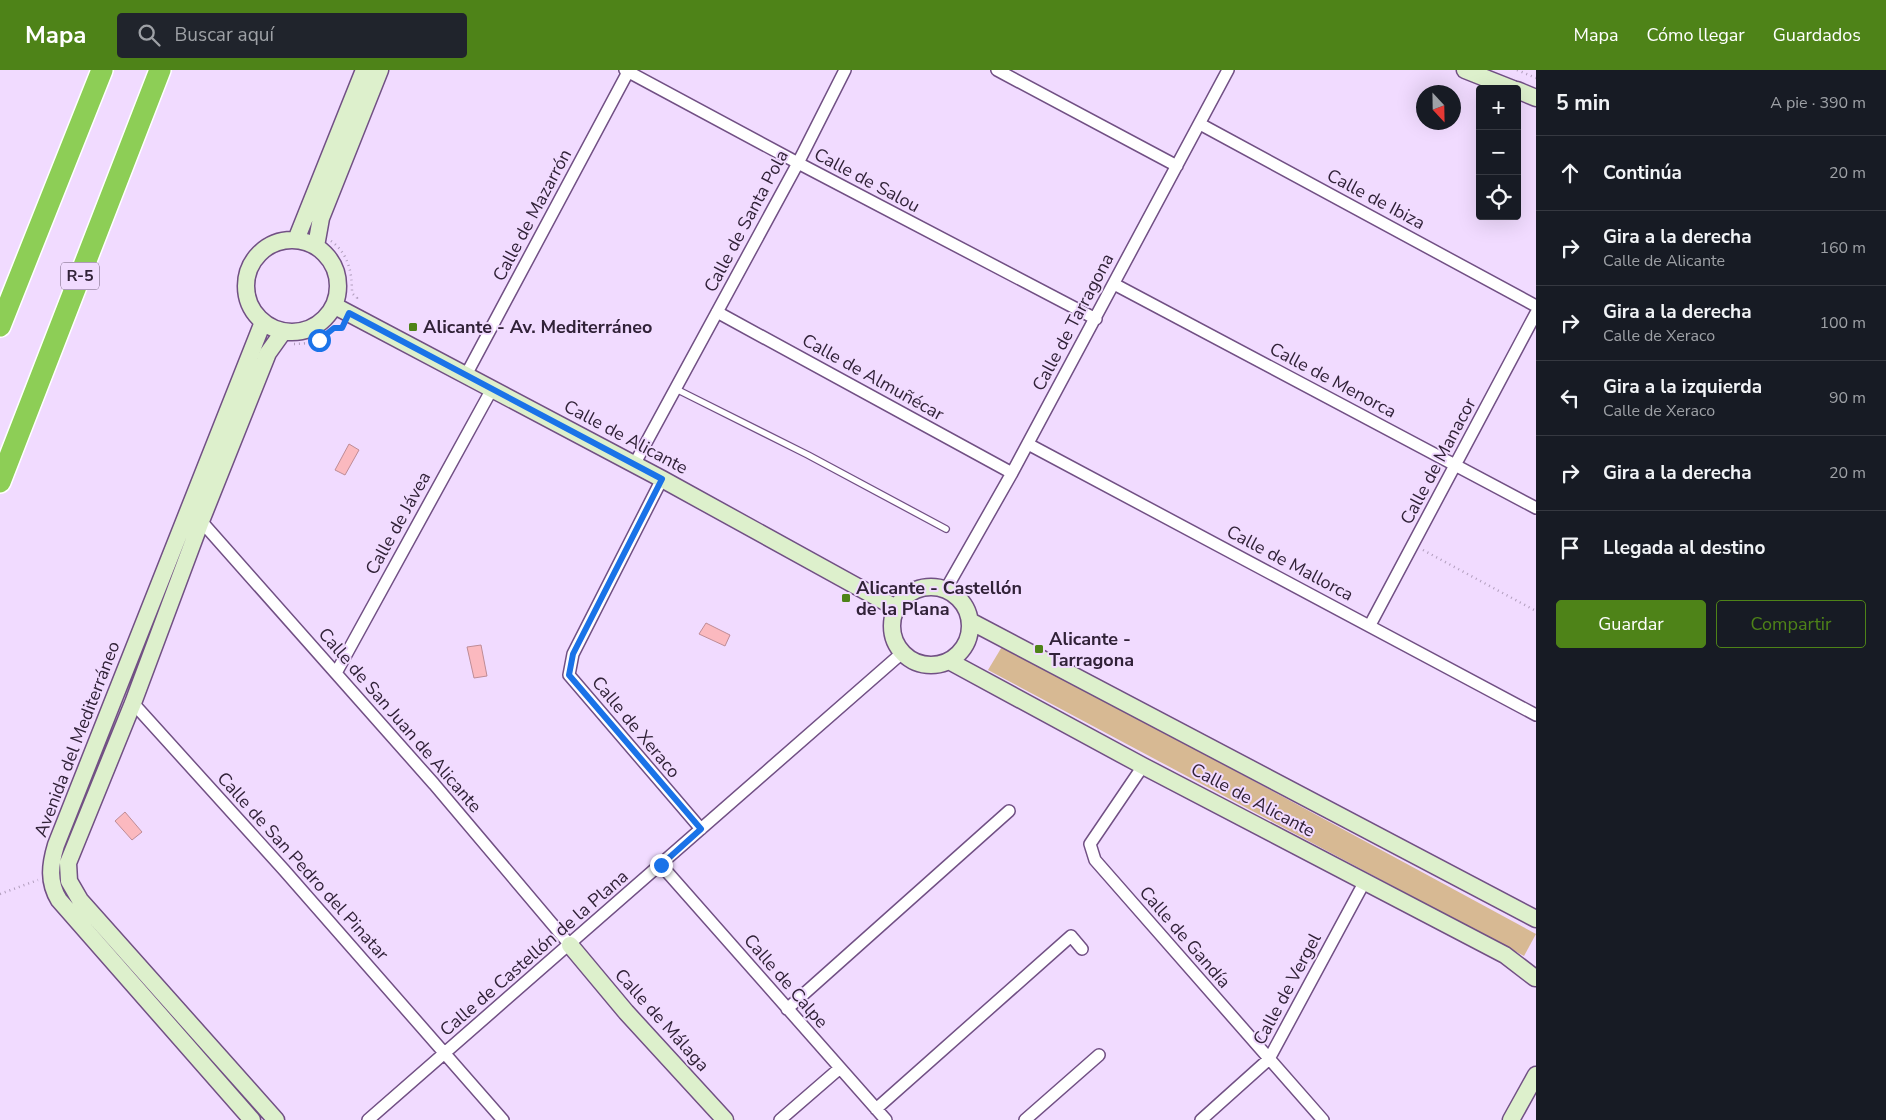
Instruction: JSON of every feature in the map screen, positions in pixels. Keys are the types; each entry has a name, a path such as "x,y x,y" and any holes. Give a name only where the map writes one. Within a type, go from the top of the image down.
{"highway":[{"path":"0,326 102,70"},
{"name":"R-5","path":"0,482 160,70"}],"street":[{"path":"296,240 364,70"},
{"path":"316,246 321,218 380,70"},
{"name":"Calle de Santa Pola","path":"634,465 798,163 845,70"},
{"path":"996,70 1177,166"},
{"name":"Calle de Tarragona","path":"946,590 1028,444 1228,70"},
{"path":"1465,70 1503,85"},
{"name":"Calle de Salou","path":"626,71 1096,318"},
{"name":"Calle de Mazarrón","path":"466,375 626,71"},
{"path":"1521,92 1536,98"},
{"name":"Calle de Ibiza","path":"1200,124 1536,306"},
{"path":"296,240 316,246 329,257 337,272 342,310 313,328 286,338 263,322 253,312 247,298 246,284 249,269 256,257 267,247 281,241 296,240"},
{"name":"Calle de Menorca","path":"1114,284 1536,508"},
{"name":"Calle de Alicante","path":"342,310 662,479 896,608"},
{"name":"Calle de Almuñécar","path":"717,312 1012,473"},
{"name":"Calle de Manacor","path":"1370,625 1536,313"},
{"name":"Avenida del Mediterráneo","path":"252,1120 59,900 53,890 51,876 56,845 263,322"},
{"name":"Avenida del Mediterráneo","path":"276,1120 80,900 68,881 68,863 268,353 286,338"},
{"name":"Calle de Jávea","path":"336,673 492,389"},
{"name":"Calle de Mallorca","path":"1028,444 1536,715"},
{"name":"Calle de Xeraco","path":"662,479 573,654 569,675 701,829"},
{"name":"Calle de San Juan de Alicante","path":"201,521 336,673 570,945"},
{"path":"934,587 946,590 962,602 970,621 970,633 966,644 949,661 930,665 915,661 902,653 892,632 892,620 896,608 903,599 918,590 934,587"},
{"name":"Calle de Alicante","path":"970,621 1536,919"},
{"name":"Calle de Castellón de la Plana","path":"368,1120 902,653"},
{"name":"Calle de Alicante","path":"949,661 1143,766 1505,955 1536,978"},
{"name":"Calle de San Pedro del Pinatar","path":"132,703 284,870 503,1120"},
{"name":"Calle de Gandía","path":"1143,766 1090,844 1095,860 1323,1120"},
{"path":"788,1009 1009,811"},
{"name":"Calle de Calpe","path":"661,865 886,1120"},
{"name":"Calle de Vergel","path":"1201,1120 1269,1059 1365,881"},
{"path":"876,1109 1071,936 1082,949"},
{"name":"Calle de Málaga","path":"570,945 626,1012 725,1120"},
{"path":"1025,1120 1100,1055"},
{"path":"780,1120 840,1068"},
{"path":"1511,1120 1536,1075"}],"lane":[{"path":"676,389 808,455 946,529"}],"path":[{"path":"1517,70 1536,78"},
{"path":"286,338 302,345 319,340 334,328 342,328 342,310 357,298 352,294 351,272 343,254 331,240 329,234"},
{"path":"1413,545 1536,611"},
{"path":"0,894 51,876"}],"shaded area":[{"path":"349,444 359,450 345,475 335,470"},
{"path":"706,623 730,635 725,646 699,634"},
{"path":"481,645 487,676 474,678 467,647"},
{"path":"1003,645 1536,934 1524,956 988,670"},
{"path":"125,812 142,832 132,840 115,821"}],"place":[{"name":"Alicante - Av. Mediterráneo","path":"413,327"},
{"name":"Alicante - Castellón de la Plana","path":"846,598"},
{"name":"Alicante - Tarragona","path":"1039,649"}],"route":[{"path":"319,340 334,328 342,328 349,313 662,479 573,654 569,675 701,829 661,865"}]}
